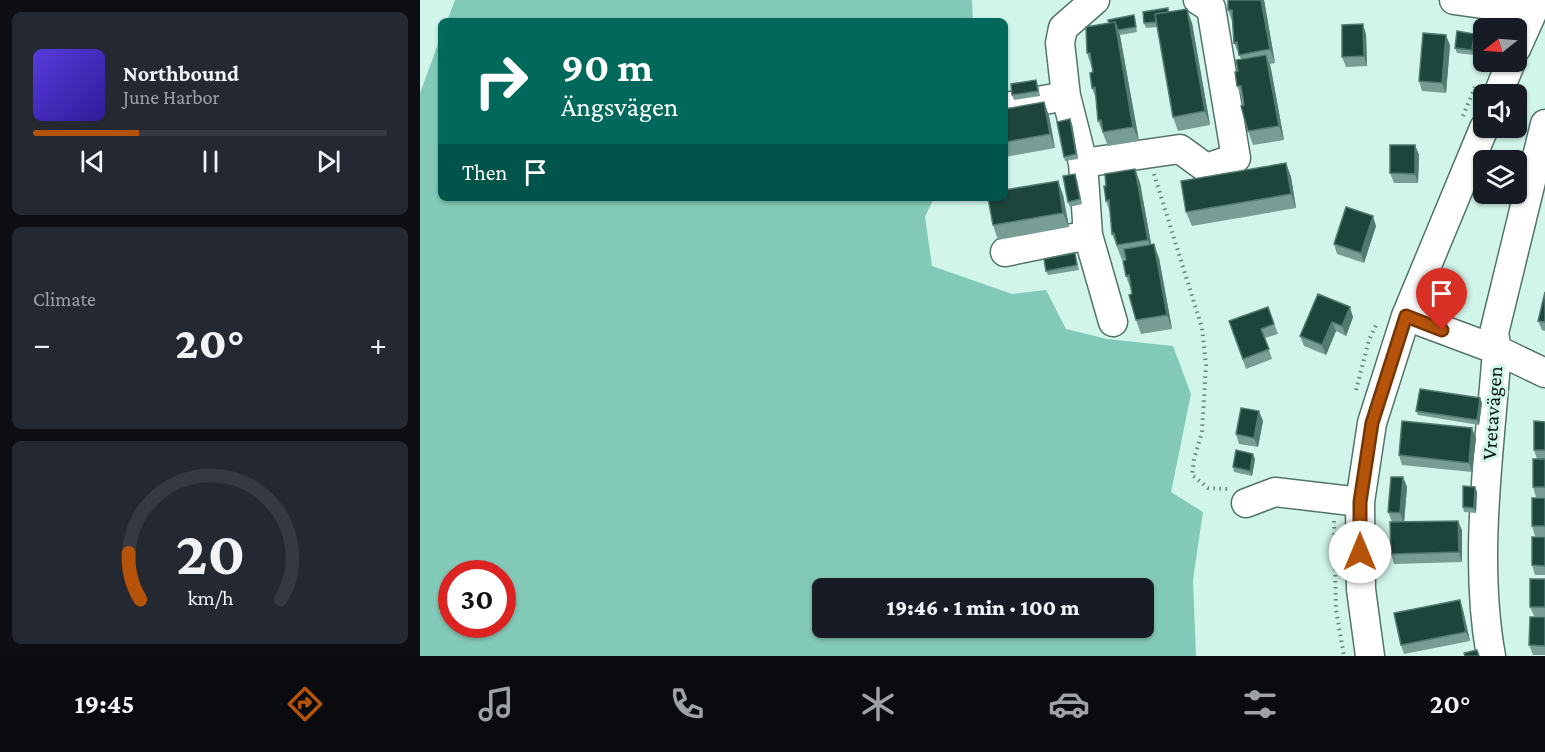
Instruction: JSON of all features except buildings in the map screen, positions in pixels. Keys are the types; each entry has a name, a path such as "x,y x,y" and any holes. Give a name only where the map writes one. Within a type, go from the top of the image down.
{"street":[{"path":"1095,0 1063,27 1060,43 1066,96 1083,163 1088,235 1113,322"},
{"path":"1083,163 1180,149 1206,168 1236,158 1211,8 1198,0"},
{"path":"1454,0 1536,6 1527,25"},
{"path":"1008,106 1066,96"},
{"name":"Vretavägen","path":"1491,656 1484,602 1484,541 1497,350 1494,333 1539,176 1545,124"},
{"path":"1370,656 1361,589 1360,502 1372,423 1406,316 1480,138"},
{"path":"1005,252 1088,235"},
{"path":"1406,316 1497,350 1545,373"},
{"path":"1246,503 1275,492 1360,502"}],"path":[{"path":"1150,154 1159,194 1202,328 1206,365 1203,424 1192,475 1208,488 1243,491 1246,503"}],"green space":[{"path":"455,0 972,0 973,18 448,18"},
{"path":"438,44 438,201 933,201 925,217 932,266 1012,294 1046,290 1066,329 1107,339 1173,346 1191,394 1171,492 1203,512 1193,580 1196,656 420,656 420,93"}],"route":[{"path":"1360,552 1360,502 1372,423 1406,316 1442,330"}]}
